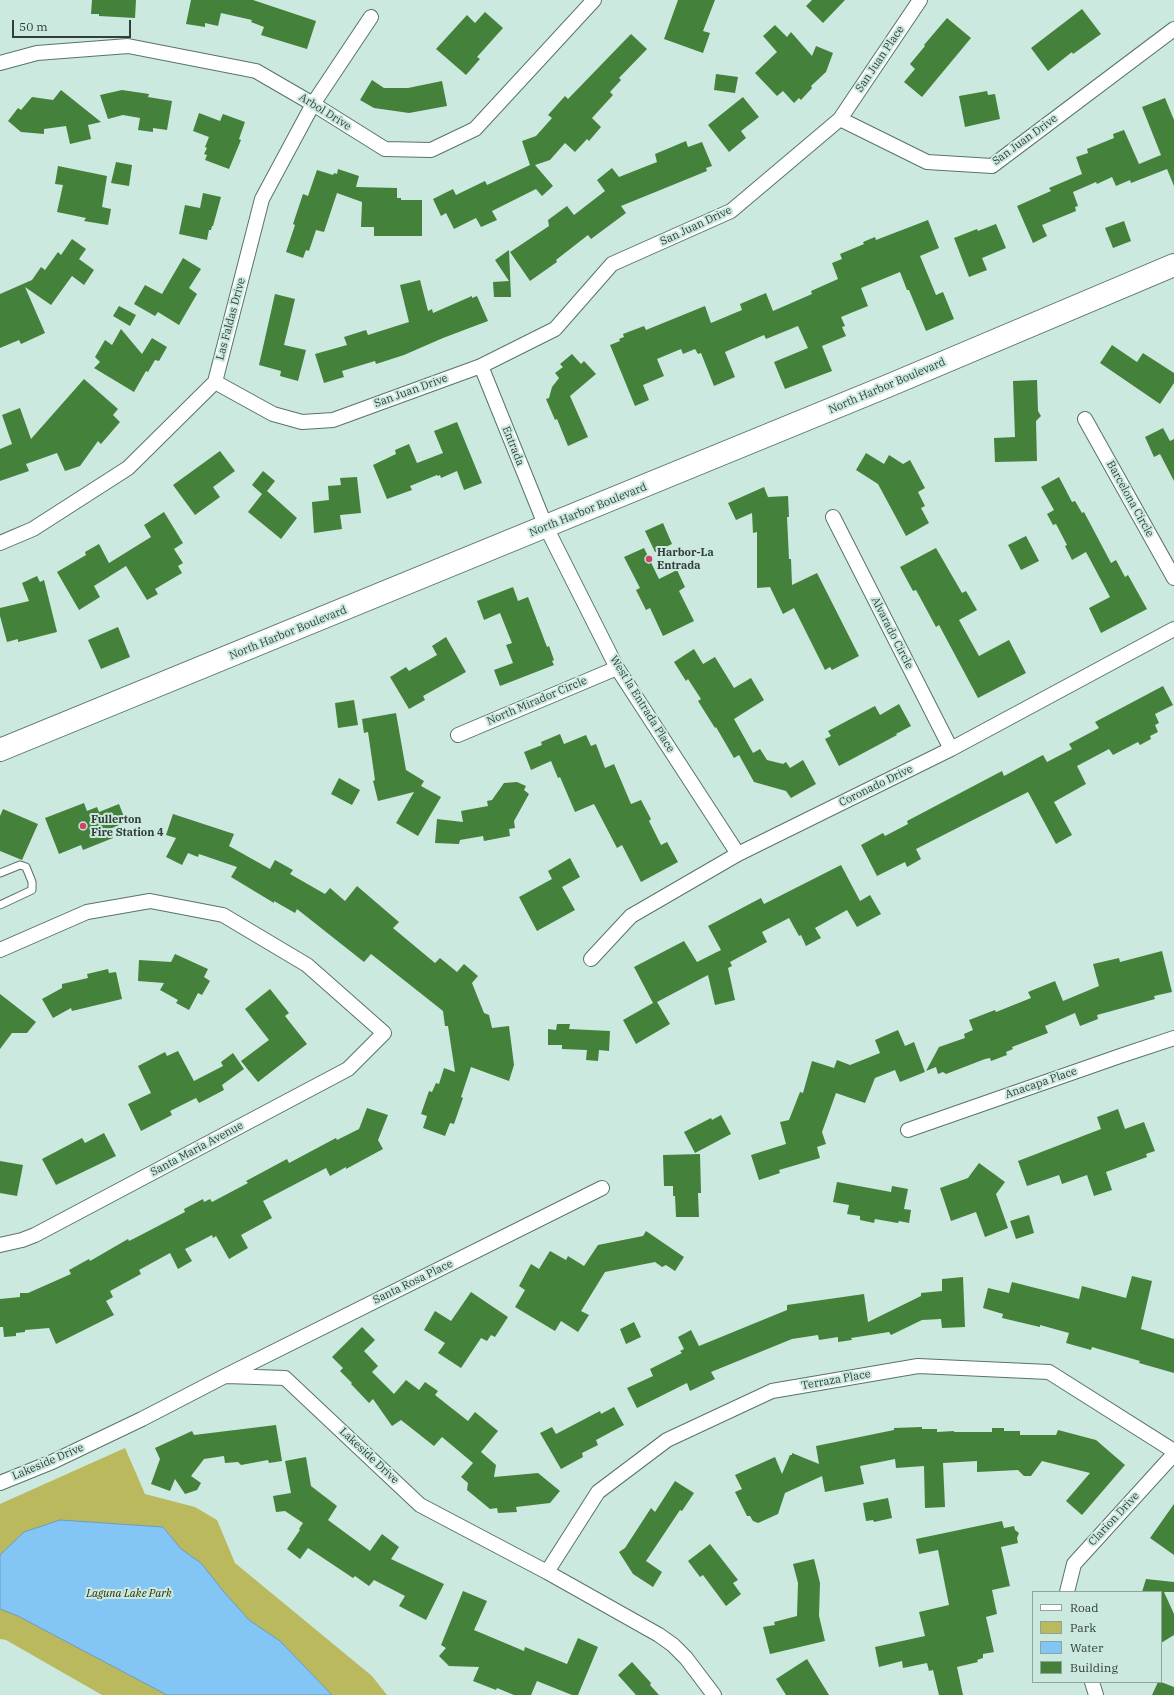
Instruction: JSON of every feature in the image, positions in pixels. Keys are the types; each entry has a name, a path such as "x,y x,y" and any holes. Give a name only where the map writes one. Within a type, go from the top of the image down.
{"main road":[{"name":"North Harbor Boulevard","path":"0,750 546,527 1174,266"}],"street":[{"name":"Arbol Drive","path":"0,63 37,53 128,46 256,71 313,104 385,149 431,150 475,129 594,0"},
{"name":"San Juan Place","path":"840,118 920,0"},
{"name":"Las Faldas Drive","path":"215,382 262,199 313,104 371,17"},
{"name":"San Juan Drive","path":"215,382 273,414 302,422 333,420 480,366 555,328 612,264 731,211 840,118 927,162 992,166 1174,29"},
{"name":"Entrada","path":"480,366 546,527"},
{"path":"0,543 33,529 128,468 215,382"},
{"name":"Barcelona Circle","path":"1085,419 1174,578"},
{"name":"Alvarado Circle","path":"833,517 951,748"},
{"name":"West la Entrada Place","path":"546,527 617,668 738,854"},
{"name":"Coronado Drive","path":"591,959 631,916 738,854 951,748 1174,629"},
{"name":"North Mirador Circle","path":"458,735 617,668"},
{"name":"Santa Maria Avenue","path":"0,950 87,912 150,901 223,915 307,965 384,1033 348,1069 35,1235 22,1240 0,1245"},
{"name":"Anacapa Place","path":"908,1130 1174,1038"},
{"name":"Santa Rosa Place","path":"225,1376 602,1188"},
{"name":"Terraza Place","path":"547,1572 598,1492 667,1440 772,1391 918,1366 1049,1372 1174,1451"},
{"name":"Lakeside Drive","path":"0,1483 52,1462 225,1376 285,1378 420,1505 547,1572 659,1635 686,1658 714,1695"},
{"name":"Clarion Drive","path":"1067,1591 1074,1564 1174,1454"},
{"path":"1092,1683 1096,1695"}],"lane":[{"path":"0,873 20,866 26,867 32,882 32,890 25,895 0,905"}],"green space":[{"name":"Laguna Lake Park","path":"125,1448 145,1494 195,1507 217,1520 235,1563 372,1676 387,1695 102,1695 6,1640 0,1639 0,1504"}],"water":[{"name":"Laguna Lake Park","path":"60,1520 163,1527 181,1549 201,1563 249,1620 280,1641 332,1695 167,1695 18,1616 0,1609 0,1555 24,1532"}],"building":[{"path":"92,0 136,0 135,18 99,16 99,14 91,14"},
{"path":"191,0 253,0 316,21 307,49 261,35 264,27 251,22 252,20 221,13 218,26 205,23 205,27 186,24"},
{"path":"678,0 715,0 703,31 710,33 703,53 664,39"},
{"path":"812,0 845,0 823,23 806,6"},
{"path":"1082,9 1101,34 1073,54 1072,52 1048,71 1031,48"},
{"path":"485,12 503,28 477,57 480,59 466,75 436,49 467,15 475,23"},
{"path":"947,18 971,38 922,97 904,82 915,69 910,64"},
{"path":"775,25 787,37 791,32 812,56 816,46 833,53 826,72 811,86 812,88 801,100 799,98 794,103 783,91 777,96 755,73 777,52 763,36"},
{"path":"631,34 647,49 619,78 621,80 610,92 613,95 592,118 601,127 589,141 587,139 575,152 565,143 550,160 535,165 553,186 542,196 536,189 492,211 497,220 481,227 476,218 454,229 446,213 441,216 433,199 453,189 456,195 485,181 487,185 530,165 522,141 536,136 552,118 548,115 565,96 568,99"},
{"path":"716,74 738,77 735,93 714,90"},
{"path":"372,80 384,88 408,88 442,81 447,106 409,113 374,108 360,100"},
{"path":"61,90 101,122 88,125 91,139 70,144 66,126 44,129 44,134 21,132 8,121 18,108 21,110 32,97 53,100"},
{"path":"122,90 149,94 148,97 172,101 167,130 153,128 153,132 138,130 140,118 123,115 108,119 100,95"},
{"path":"987,91 988,95 995,94 1000,119 965,127 959,96"},
{"path":"743,97 759,117 741,131 746,138 729,152 708,125"},
{"path":"1165,98 1174,120 1174,186 1167,169 1131,183 1130,180 1116,186 1112,177 1097,184 1096,182 1073,192 1078,206 1075,207 1076,211 1042,225 1047,236 1033,243 1017,206 1051,191 1049,188 1082,174 1076,157 1088,153 1087,149 1114,138 1113,134 1124,130 1139,164 1161,155 1142,107"},
{"path":"199,113 220,121 223,114 245,122 239,139 241,140 229,169 205,160 207,155 204,154 207,148 205,147 209,137 193,131"},
{"path":"686,141 688,147 702,142 712,166 706,168 707,171 621,206 626,213 591,239 588,235 556,260 557,262 530,281 510,252 549,226 548,220 567,206 574,215 605,191 597,180 612,168 619,177 657,162 655,154"},
{"path":"116,162 132,165 129,186 111,183"},
{"path":"58,166 107,176 102,207 111,209 108,225 84,221 86,218 57,212 63,185 55,184"},
{"path":"338,169 359,176 356,187 397,188 397,198 401,198 401,200 422,200 422,236 374,236 374,227 361,227 362,202 337,193 324,232 316,230 309,251 306,250 303,258 286,252 303,194 308,196 317,170 333,175 334,173 337,174"},
{"path":"203,193 221,197 213,226 211,230 209,230 207,240 179,234 185,205 200,208"},
{"path":"928,220 939,248 920,256 936,295 943,292 954,319 926,331 900,272 861,288 868,306 841,317 845,326 842,327 846,336 822,346 832,371 785,389 774,362 808,348 798,326 766,339 764,335 725,352 735,377 714,386 701,353 698,354 695,349 683,354 681,349 657,359 664,376 643,385 649,400 635,406 610,345 620,341 619,339 624,337 623,334 644,326 646,330 705,306 711,323 742,310 740,304 766,293 773,311 812,294 811,291 838,279 832,263 842,259 840,254 864,244 863,242 875,237 876,240"},
{"path":"1124,221 1131,241 1113,248 1105,228"},
{"path":"996,224 1006,248 982,258 987,270 969,277 954,238 977,229 978,231"},
{"path":"72,239 86,249 79,259 94,270 84,285 72,276 51,305 25,287 45,333 21,344 19,340 0,348 0,294 32,280 41,267 45,270 58,252 61,255"},
{"path":"509,250 511,297 494,297 493,282 509,281 495,260"},
{"path":"183,258 201,269 189,288 197,294 179,325 158,312 155,316 134,304 145,285 162,294"},
{"path":"420,280 428,311 432,309 433,313 472,296 472,298 477,296 488,321 404,355 376,364 375,361 342,371 344,377 324,383 315,354 347,345 344,337 366,330 368,335 409,322 400,285"},
{"path":"275,294 295,299 284,345 306,350 298,381 280,376 281,371 259,365"},
{"path":"119,306 136,315 130,326 113,316"},
{"path":"121,329 142,354 152,338 167,347 159,361 155,360 148,372 146,371 134,392 94,368 100,362 95,357 105,340 112,345"},
{"path":"1112,345 1137,362 1143,353 1174,373 1174,383 1160,404 1100,363"},
{"path":"572,354 581,364 584,361 596,374 570,396 588,437 568,446 557,419 555,420 546,399 549,398 552,387 559,378 555,373 563,367 560,364"},
{"path":"84,379 118,409 113,415 120,422 101,444 98,441 80,466 65,471 57,453 26,464 29,471 0,481 0,449 12,444 2,415 20,408 31,439"},
{"path":"1037,380 1038,411 1041,416 1036,421 1037,461 995,462 994,438 1015,437 1013,381"},
{"path":"457,422 482,483 464,490 457,471 441,478 440,475 437,475 410,486 412,490 387,499 373,465 396,454 395,450 409,444 417,463 443,453 434,431"},
{"path":"1163,428 1170,441 1174,439 1174,481 1160,454 1154,457 1145,437"},
{"path":"220,451 235,471 213,487 220,497 195,515 173,485"},
{"path":"866,453 884,464 889,455 903,464 910,460 925,488 918,492 925,506 921,508 929,523 906,536 878,484 856,470"},
{"path":"263,471 275,481 267,491 297,518 281,539 248,512 262,494 252,485"},
{"path":"357,477 361,513 340,515 342,529 314,533 312,502 329,500 328,486 341,485 340,478"},
{"path":"1059,477 1072,502 1075,501 1082,513 1084,512 1111,563 1116,560 1125,577 1128,575 1147,609 1101,633 1089,608 1110,597 1086,552 1072,560 1065,546 1067,545 1056,524 1053,525 1047,514 1054,510 1041,487"},
{"path":"764,487 768,497 788,496 789,517 787,517 792,585 817,573 859,656 832,670 830,667 825,670 794,608 783,614 770,587 757,588 757,532 753,533 752,513 736,520 728,503"},
{"path":"164,512 183,543 174,549 183,563 178,566 182,573 155,589 158,594 147,600 126,566 94,586 100,597 79,610 57,572 86,555 85,552 99,544 109,563 151,537 144,525"},
{"path":"663,523 672,544 655,552 645,531"},
{"path":"1026,536 1039,561 1021,570 1008,545"},
{"path":"644,548 659,579 677,570 685,587 679,591 694,621 663,636 650,608 646,610 636,590 640,588 624,557"},
{"path":"936,548 962,593 966,591 977,610 959,620 979,656 1009,640 1026,673 978,698 939,625 936,627 916,590 913,591 900,567"},
{"path":"37,576 40,582 44,580 57,632 18,642 18,639 7,642 0,616 0,608 29,601 22,583"},
{"path":"513,587 518,601 528,597 547,647 549,646 554,660 552,661 554,665 500,686 494,670 513,663 506,645 512,643 500,613 484,620 477,601"},
{"path":"118,627 130,657 101,669 88,640"},
{"path":"446,637 466,672 423,696 425,700 409,709 390,677 406,667 409,671 437,655 432,646"},
{"path":"694,649 703,664 715,657 734,688 751,678 764,700 734,719 753,753 760,749 767,760 783,764 786,762 790,768 803,760 816,784 791,798 786,791 754,782 739,755 734,758 716,727 715,728 698,701 701,699 688,679 686,681 674,662"},
{"path":"1163,686 1173,705 1155,714 1159,723 1155,725 1158,732 1150,736 1151,739 1140,745 1138,742 1113,755 1109,749 1077,766 1086,784 1054,802 1072,835 1056,844 1028,792 916,849 921,859 907,867 905,862 877,876 861,845 883,833 885,836 908,824 907,821 1002,771 1004,776 1043,755 1047,762 1072,749 1069,744 1099,728 1095,722"},
{"path":"354,700 358,725 338,728 335,703"},
{"path":"899,704 911,726 839,766 825,739 831,736 828,731 875,706 880,715"},
{"path":"396,713 406,770 424,781 421,786 441,797 418,836 396,823 414,792 378,801 373,781 375,780 368,732 364,733 362,719"},
{"path":"560,734 564,744 586,735 591,746 596,744 605,768 614,764 631,804 641,800 651,819 649,821 661,845 667,842 678,862 641,882 622,845 617,848 594,804 575,812 560,777 558,778 551,761 531,770 524,752 542,745 541,742"},
{"path":"339,778 360,790 352,805 331,794"},
{"path":"517,782 526,786 524,790 529,794 514,821 515,828 509,829 510,836 484,841 483,836 460,840 459,844 435,843 437,819 463,822 461,811 488,806 487,801 492,800 504,783"},
{"name":"Fullerton Fire Station 4","path":"84,803 87,811 97,807 99,812 119,804 126,822 110,829 113,838 83,850 81,845 59,854 45,818"},
{"path":"3,809 38,824 22,860 0,851 0,816"},
{"path":"173,814 234,834 229,846 270,869 275,860 293,870 290,874 325,894 330,888 345,901 357,886 399,922 393,928 435,963 440,958 457,972 464,964 478,976 472,983 484,1013 489,1015 492,1028 509,1026 514,1065 509,1081 471,1067 454,1124 450,1123 445,1136 423,1128 427,1116 421,1114 429,1091 432,1092 436,1083 439,1084 444,1068 455,1072 448,1026 445,1026 443,1011 371,954 364,962 297,909 295,913 274,901 274,903 231,877 237,867 199,854 198,857 188,853 182,865 166,857 176,838 166,835"},
{"path":"570,858 580,877 562,887 575,910 537,931 519,897 552,879 548,871"},
{"path":"841,865 860,901 870,895 881,914 857,927 847,910 815,928 821,938 806,946 801,935 799,936 789,918 762,932 767,942 730,962 732,966 728,968 735,1000 715,1005 708,975 657,1002 670,1024 636,1044 623,1020 653,1003 634,967 684,941 697,962 721,950 708,926 761,898 764,904"},
{"path":"1162,951 1172,992 1154,996 1155,999 1097,1015 1098,1019 1080,1026 1075,1013 1045,1026 1048,1033 1012,1047 1013,1049 1006,1052 1007,1055 991,1061 990,1058 985,1059 946,1074 943,1072 938,1074 936,1067 926,1071 939,1047 965,1038 964,1034 973,1030 969,1020 995,1010 996,1012 1031,998 1028,992 1055,981 1063,1001 1099,986 1093,964 1119,958 1120,962"},
{"path":"175,954 208,969 204,977 210,981 202,995 198,993 189,1010 176,1003 178,1000 160,990 164,983 138,981 139,960 171,962"},
{"path":"108,969 109,973 116,972 122,999 72,1011 71,1008 53,1018 42,999 62,988 62,984 88,978 87,974"},
{"path":"270,989 289,1013 285,1016 307,1044 258,1082 241,1061 269,1040 245,1009"},
{"path":"0,994 36,1022 27,1033 12,1033 0,1049"},
{"path":"557,1024 570,1024 569,1029 610,1031 609,1051 599,1050 598,1061 586,1060 587,1050 562,1049 562,1045 548,1045 548,1029 556,1030"},
{"path":"898,1030 905,1046 914,1042 925,1072 900,1082 895,1070 875,1078 865,1103 836,1093 822,1132 826,1144 817,1147 820,1158 779,1170 780,1173 759,1180 751,1155 786,1144 780,1122 789,1120 800,1092 803,1093 812,1061 834,1068 837,1060 850,1065 880,1053 875,1040"},
{"path":"178,1051 194,1081 223,1066 221,1062 233,1053 244,1069 222,1085 224,1090 199,1103 196,1098 170,1111 172,1115 141,1131 128,1104 151,1093 138,1066 165,1052 167,1056"},
{"path":"367,1108 388,1115 378,1140 383,1149 330,1176 326,1168 263,1201 272,1218 241,1235 248,1248 229,1259 216,1236 213,1238 212,1235 185,1249 192,1261 178,1269 170,1253 139,1270 141,1274 110,1291 113,1297 106,1301 114,1315 56,1344 49,1328 25,1330 25,1332 16,1333 16,1336 4,1337 3,1327 0,1327 0,1299 20,1297 20,1293 28,1293 71,1274 69,1270 89,1259 90,1261 128,1239 129,1241 185,1212 184,1209 203,1199 204,1202 210,1199 212,1202 248,1183 246,1181 287,1159 289,1163 336,1138 337,1140 359,1129"},
{"path":"1118,1109 1125,1129 1144,1122 1155,1151 1146,1154 1147,1157 1106,1172 1112,1190 1094,1196 1087,1175 1062,1184 1059,1175 1027,1186 1018,1161 1101,1129 1097,1117"},
{"path":"721,1115 731,1134 695,1153 684,1132 711,1118 712,1120"},
{"path":"104,1133 116,1156 56,1185 42,1159 82,1138 85,1143"},
{"path":"700,1154 701,1193 698,1193 699,1217 676,1217 673,1186 664,1186 663,1155"},
{"path":"0,1161 23,1165 17,1196 0,1193"},
{"path":"979,1163 1005,1182 996,1194 1008,1228 985,1237 976,1212 951,1221 940,1188 968,1178"},
{"path":"837,1182 891,1192 892,1186 908,1189 904,1209 911,1210 909,1223 899,1221 898,1223 875,1219 874,1223 860,1220 860,1216 847,1214 849,1205 833,1202"},
{"path":"1029,1215 1034,1233 1016,1239 1010,1221"},
{"path":"646,1231 684,1257 675,1271 666,1265 662,1267 655,1262 605,1272 581,1311 589,1315 578,1332 561,1321 555,1331 515,1307 525,1290 519,1286 531,1264 539,1269 550,1251 566,1260 568,1256 584,1266 598,1245 643,1236"},
{"path":"1132,1276 1152,1281 1141,1329 1174,1339 1174,1373 1092,1347 1091,1350 1066,1343 1069,1333 1040,1325 1040,1327 1002,1318 1003,1314 983,1308 988,1288 1009,1293 1012,1282 1079,1299 1082,1286 1126,1298"},
{"path":"963,1277 965,1327 942,1328 941,1319 922,1320 891,1335 889,1332 851,1338 852,1340 838,1342 838,1337 819,1340 818,1335 792,1339 711,1372 715,1379 690,1391 687,1383 637,1408 627,1388 653,1376 650,1369 682,1353 680,1351 684,1349 678,1337 691,1330 699,1346 787,1310 787,1305 864,1294 868,1322 921,1296 921,1293 942,1291 942,1279"},
{"path":"471,1292 508,1317 495,1337 491,1335 487,1341 481,1338 461,1368 438,1353 445,1343 424,1330 435,1311 451,1321"},
{"path":"634,1322 641,1337 626,1344 620,1329"},
{"path":"362,1327 375,1340 364,1351 378,1366 372,1372 394,1394 406,1380 419,1390 425,1382 438,1391 435,1395 468,1421 475,1412 498,1431 481,1452 496,1465 494,1477 538,1473 560,1491 550,1503 516,1507 517,1512 498,1513 497,1508 490,1509 467,1490 468,1483 461,1477 473,1463 442,1437 434,1446 401,1420 392,1426 373,1399 369,1403 351,1384 352,1383 340,1371 343,1368 332,1357"},
{"path":"614,1407 624,1425 596,1440 598,1445 582,1453 583,1457 561,1469 540,1433 552,1427 556,1434 600,1411 601,1414"},
{"path":"276,1425 282,1461 269,1463 268,1460 241,1465 238,1462 225,1463 224,1456 204,1459 191,1476 201,1483 197,1490 185,1494 175,1479 170,1491 151,1484 160,1459 155,1448 192,1431 194,1435"},
{"path":"922,1427 922,1429 937,1429 937,1432 992,1432 992,1428 1004,1428 1004,1431 1020,1431 1020,1435 1056,1435 1058,1430 1096,1440 1125,1465 1082,1515 1066,1501 1090,1473 1042,1461 1031,1476 1024,1476 1018,1470 977,1472 977,1461 943,1463 945,1507 925,1508 924,1466 896,1468 895,1459 860,1466 864,1484 825,1492 822,1476 785,1493 778,1514 758,1523 753,1521 750,1516 747,1516 735,1492 742,1489 735,1475 775,1457 782,1474 792,1453 819,1464 816,1446 894,1430 894,1428"},
{"path":"306,1457 311,1486 337,1506 328,1520 370,1551 382,1534 399,1547 391,1559 444,1584 426,1620 399,1606 405,1596 374,1580 369,1586 355,1576 353,1578 308,1548 300,1559 287,1549 303,1523 285,1511 276,1512 273,1496 291,1493 285,1461"},
{"path":"675,1481 694,1493 682,1511 680,1510 646,1561 662,1572 653,1587 633,1574 619,1552 625,1548 651,1508 655,1512"},
{"path":"888,1498 892,1518 874,1522 873,1520 866,1521 863,1503"},
{"path":"1174,1504 1174,1555 1150,1538"},
{"path":"1002,1521 1004,1528 1014,1526 1015,1530 1019,1533 1017,1538 1018,1543 1001,1547 1010,1586 992,1590 997,1614 986,1617 994,1652 983,1654 983,1658 977,1660 978,1662 957,1667 963,1695 939,1695 933,1670 929,1671 927,1663 903,1668 902,1661 879,1667 875,1647 925,1636 919,1612 949,1605 938,1550 919,1554 916,1539"},
{"path":"710,1544 738,1580 733,1583 741,1594 726,1606 703,1575 700,1577 688,1561"},
{"path":"814,1559 820,1583 819,1616 825,1641 770,1654 763,1627 775,1625 774,1622 797,1616 798,1583 793,1564"},
{"path":"1146,1579 1174,1582 1174,1592 1164,1592 1174,1614 1174,1635 1162,1642 1162,1591 1142,1591"},
{"path":"463,1591 487,1601 474,1630 524,1651 525,1647 567,1664 578,1638 598,1647 578,1695 572,1695 537,1681 531,1695 514,1695 473,1681 479,1667 449,1666 439,1656 446,1648 441,1645"},
{"path":"807,1659 829,1695 786,1695 776,1679"},
{"path":"632,1662 651,1683 650,1685 659,1695 636,1695 618,1675"},
{"path":"1162,1682 1174,1687 1174,1695 1152,1695 1158,1683"}],"place":[{"name":"Harbor-La Entrada","path":"649,559"},
{"name":"Fullerton Fire Station 4","path":"83,826"}]}
